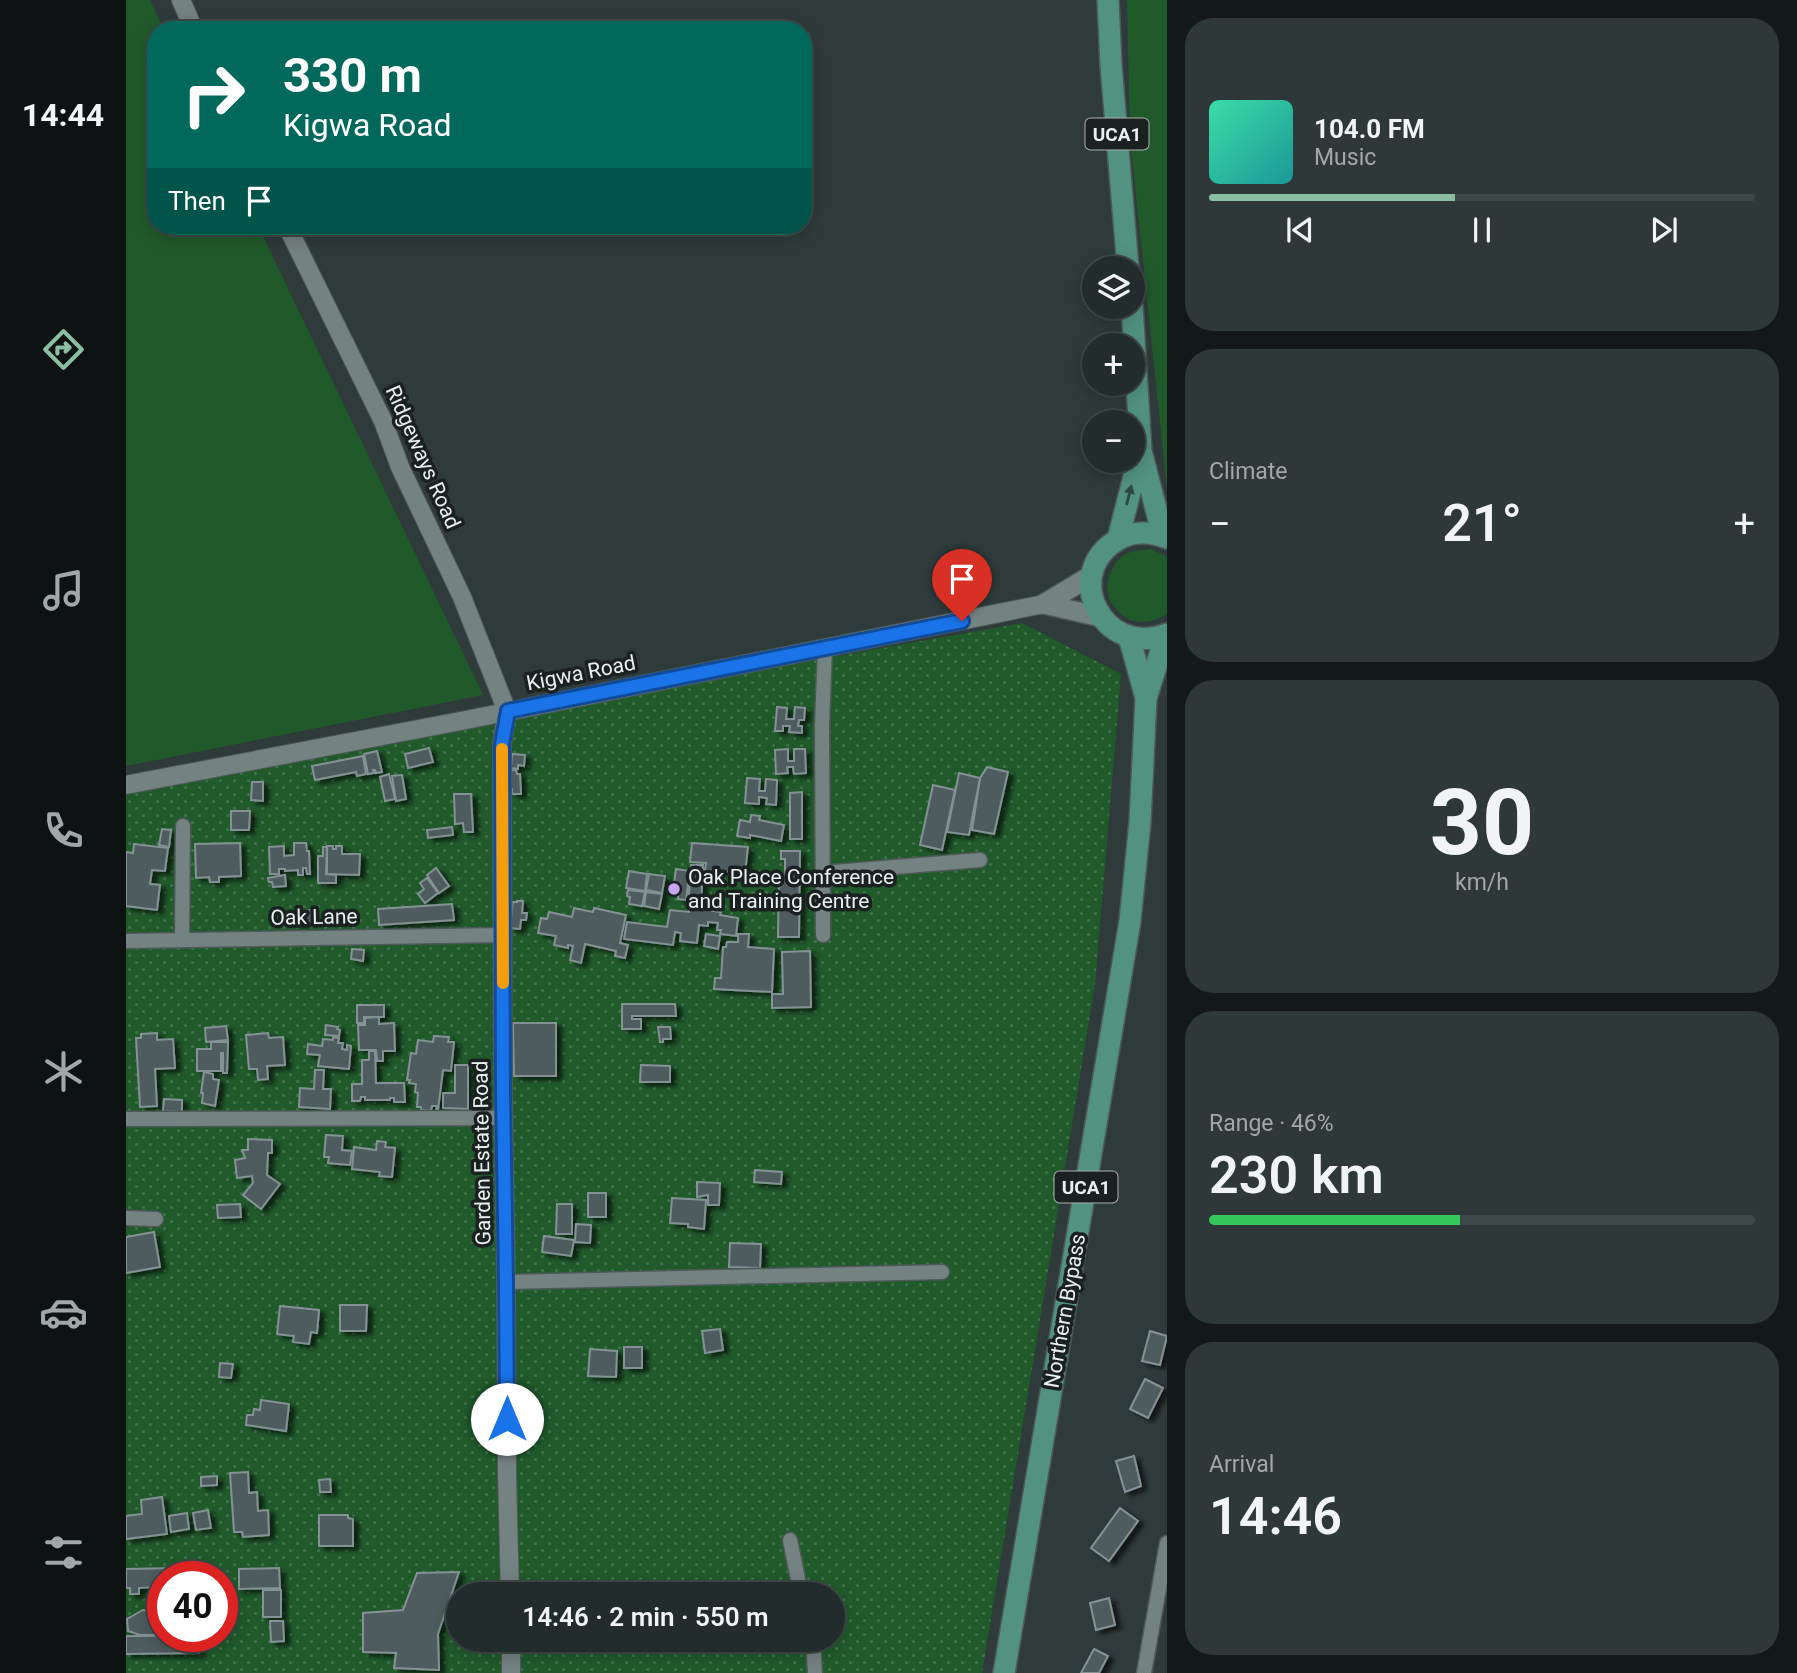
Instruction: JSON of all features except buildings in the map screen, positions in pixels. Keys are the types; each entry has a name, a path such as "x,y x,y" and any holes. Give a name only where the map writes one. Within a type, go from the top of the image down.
{"main road":[{"name":"UCA1","path":"1108,0 1127,256"},
{"path":"1133,319 1138,410"},
{"path":"1145,468 1165,537"},
{"path":"1118,540 1135,473"},
{"path":"1165,537 1156,533 1140,532 1125,535 1112,543 1101,554 1095,566 1091,592 1101,617 1121,634 1142,639 1166,634"},
{"path":"1044,604 1092,575"},
{"path":"1044,604 1101,617"},
{"name":"UCA1","path":"1146,698 1166,634"},
{"name":"UCA1","path":"1129,637 1146,698"},
{"name":"Northern Bypass","path":"1004,1673 1130,921 1140,822 1146,698"}],"street":[{"path":"181,0 190,21"},
{"name":"Ridgeways Road","path":"291,235 383,421 400,467 462,597 508,711"},
{"name":"Kigwa Road","path":"126,785 1044,604"},
{"path":"823,934 822,725 825,648"},
{"name":"Garden Estate Road","path":"508,711 502,744 510,1582"},
{"path":"182,940 183,826"},
{"path":"822,873 980,860"},
{"name":"Oak Lane","path":"126,942 503,935"},
{"path":"126,1119 504,1118"},
{"path":"126,1218 156,1219"},
{"path":"506,1282 942,1272"},
{"path":"790,1540 799,1582"},
{"path":"1144,1673 1167,1543"},
{"path":"511,1652 511,1673"},
{"path":"814,1652 815,1673"}],"green space":[{"path":"126,0 150,0 160,21 147,21 147,235 262,235 483,695 126,766"},
{"path":"1127,0 1167,0 1167,488 1145,280 1145,256 1142,256 1130,138"},
{"path":"1151,549 1167,557 1167,614 1139,622 1126,618 1110,601 1109,576 1116,563 1127,553"},
{"path":"1022,623 1121,674 1095,984 982,1673 126,1673 126,783"}],"slow traffic":[{"path":"502,749 503,983"}],"place":[{"name":"Oak Place Conference and Training Centre","path":"674,889"}],"route":[{"path":"507,1419 502,744 508,711 962,621"}]}
